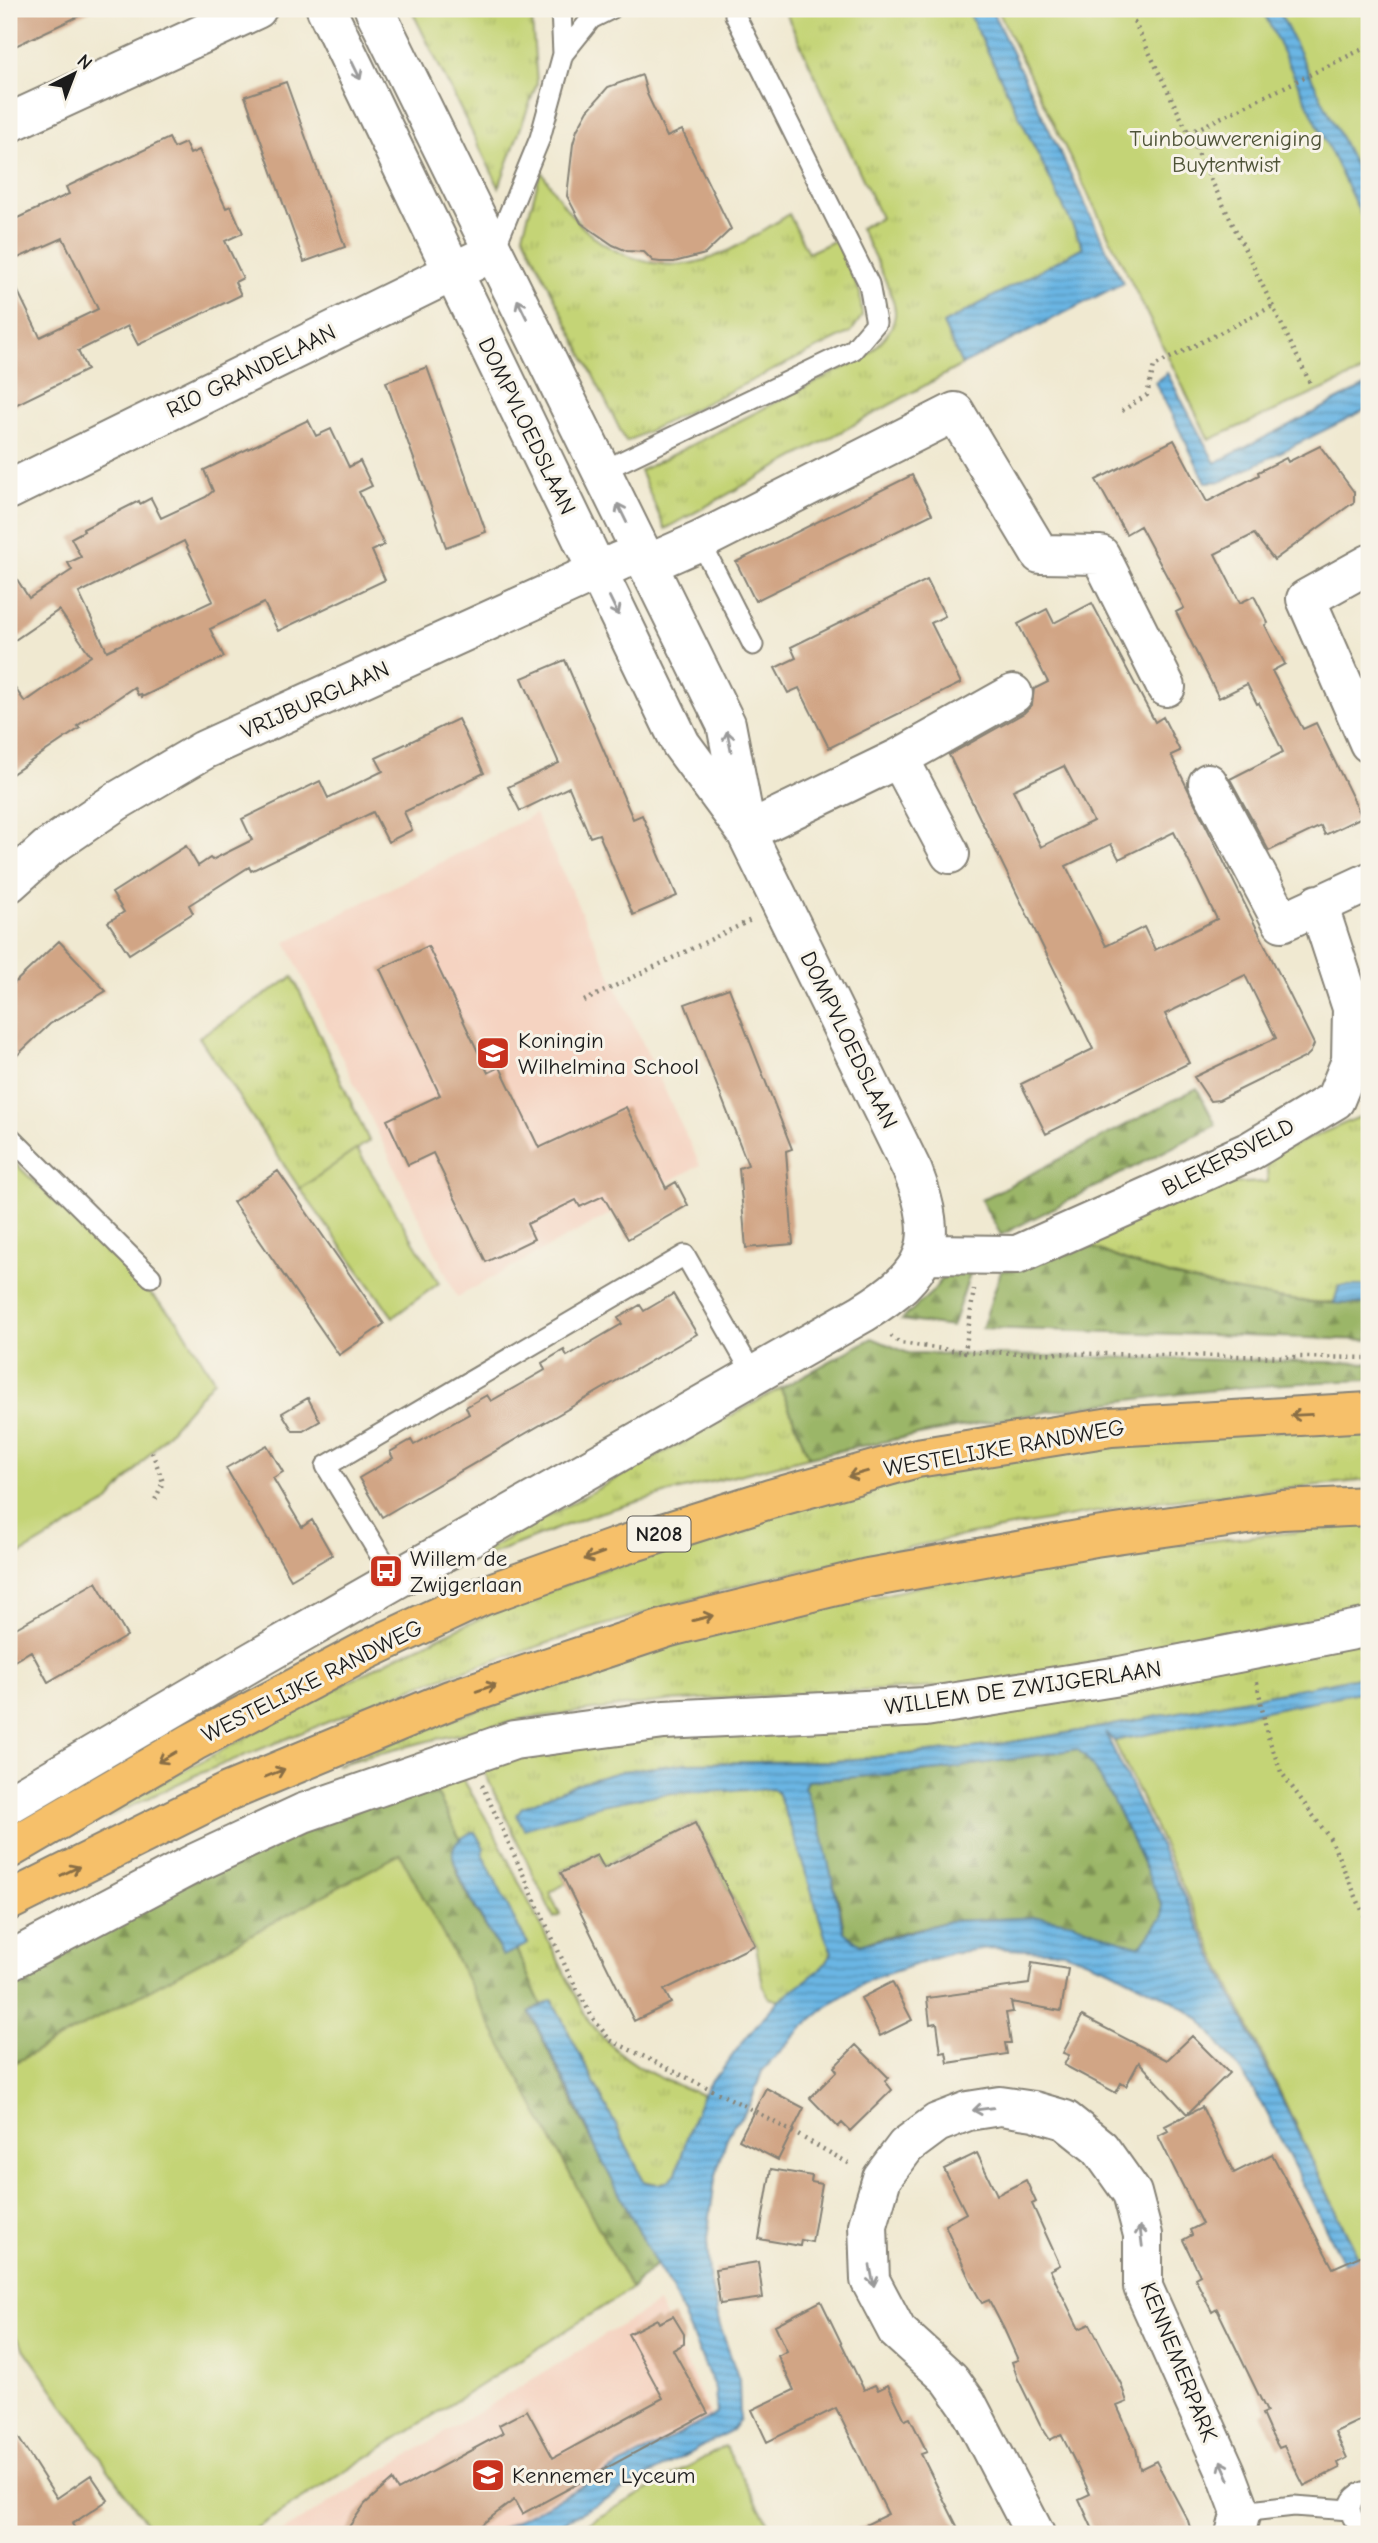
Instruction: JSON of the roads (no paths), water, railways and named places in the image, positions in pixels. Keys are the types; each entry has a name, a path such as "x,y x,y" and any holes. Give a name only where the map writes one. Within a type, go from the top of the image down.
{"main road":[{"name":"WESTELIJKE RANDWEG","path":"9,1849 193,1742 367,1650 482,1596 618,1547 770,1499 917,1458 1111,1427 1369,1412"},
{"path":"9,1901 228,1792 450,1700 669,1626 868,1578 1095,1537 1282,1510 1369,1506"}],"street":[{"path":"9,123 257,9"},
{"name":"DOMPVLOEDSLAAN","path":"326,9 681,744 746,832 913,1172 923,1197 929,1227 925,1254"},
{"name":"DOMPVLOEDSLAAN","path":"374,9 726,723 746,832"},
{"name":"RIO GRANDELAAN","path":"9,491 493,251"},
{"path":"645,557 700,541 955,412 1040,554 1100,555 1167,687"},
{"name":"VRIJBURGLAAN","path":"9,883 60,840 117,801 204,750 598,572 645,557"},
{"path":"1369,564 1306,599 1369,743"},
{"path":"746,832 899,758 1013,694"},
{"path":"899,758 950,854"},
{"path":"1208,783 1282,922 1369,882"},
{"name":"BLEKERSVELD","path":"925,1254 1017,1255 1250,1151 1335,1100 1351,1061 1352,1008 1318,904"},
{"path":"9,1804 890,1297 911,1275 925,1254"},
{"name":"WILLEM DE ZWIJGERLAAN","path":"9,1962 195,1863 303,1813 514,1740 664,1720 925,1707 1120,1676 1369,1627"},
{"name":"KENNEMERPARK","path":"1035,2534 967,2403 950,2379 897,2331 870,2280 868,2225 882,2178 906,2146 937,2123 968,2111 1000,2106 1034,2111 1065,2120 1100,2148 1132,2193 1143,2235 1143,2287 1226,2472 1238,2523"}],"lane":[{"path":"493,251 540,138 563,54 561,9"},
{"path":"563,54 591,19 611,9"},
{"name":"DOMPVLOEDSLAAN","path":"602,471 853,350 876,323 869,284 735,15"},
{"path":"700,541 753,645"},
{"path":"9,1136 151,1277"},
{"path":"396,1580 326,1466 685,1255 754,1376"},
{"path":"1369,2491 1357,2495 1351,2502 1350,2510 1353,2520 1360,2527 1369,2529"},
{"path":"1238,2523 1294,2506 1350,2510"}],"water":[{"path":"967,9 991,9 1123,283 962,365 943,324 1083,247"},
{"path":"1262,9 1278,9 1369,195 1369,232"},
{"path":"1167,373 1215,463 1369,384 1369,408 1223,481 1206,482 1155,382"},
{"path":"1339,1286 1369,1286 1369,1304 1334,1303"},
{"path":"1369,1675 1369,1690 1114,1741 1105,1732 1369,2280 1369,2314 1263,2105 1201,2020 1172,2000 1109,1969 1064,1952 989,1948 951,1953 871,1979 833,2002 804,2026 762,2071 751,2102 734,2124 726,2141 715,2179 707,2239 709,2276 720,2326 739,2380 740,2419 732,2430 542,2534 492,2534 717,2414 715,2389 672,2289 656,2264 597,2151 530,2012 552,2000 644,2181 661,2183 676,2173 699,2103 712,2079 720,2073 772,2008 817,1972 832,1952 796,1841 777,1792 773,1789 650,1796 601,1805 524,1829 517,1815 521,1808 576,1784 622,1771 688,1763 835,1761 981,1747 1103,1727","holes":["1077,1749 1087,1760 1123,1821 1162,1905 1163,1916 1143,1944 1130,1944 1073,1923 1041,1917 950,1921 860,1945 844,1932 821,1830 804,1787 807,1781 941,1770"]},
{"path":"475,1832 484,1848 483,1855 528,1944 503,1956 465,1887 454,1860 453,1851 456,1845"}],"place":[{"name":"Koningin Wilhelmina School","path":"493,1053"},
{"name":"Willem de Zwijgerlaan","path":"386,1571"},
{"name":"Kennemer Lyceum","path":"488,2475"}],"park label":[{"name":"Tuinbouwvereniging Buytentwist","path":"1226,151"}]}
